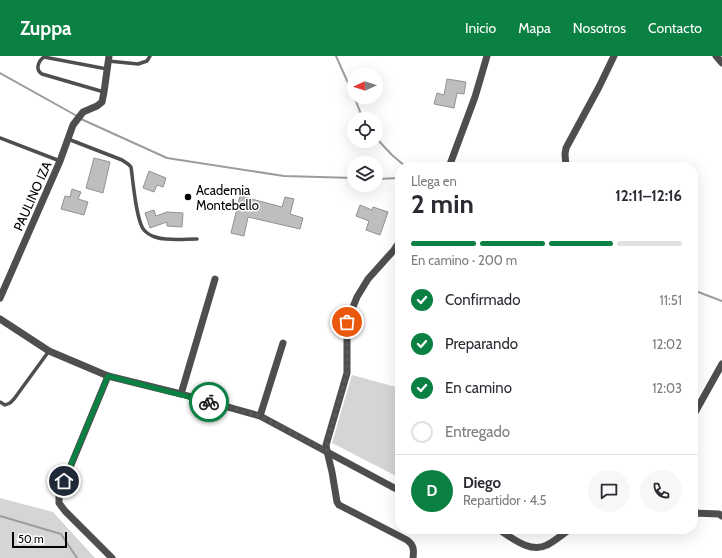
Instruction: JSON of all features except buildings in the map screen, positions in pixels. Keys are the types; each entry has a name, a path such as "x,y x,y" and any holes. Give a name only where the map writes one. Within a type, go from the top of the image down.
{"street":[{"path":"451,162 475,97 486,56"},
{"path":"566,162 566,148 614,56"},
{"path":"716,56 722,63"},
{"path":"104,92 108,62"},
{"name":"PAULINO IZA","path":"0,298 60,161 73,125 83,112 97,106 102,102 104,92"},
{"path":"395,248 368,279 357,296 347,322 347,373 326,446 337,502 395,534"},
{"path":"181,394 215,279"},
{"path":"0,319 49,351 108,376 260,416 395,488"},
{"path":"260,416 283,343"},
{"path":"698,407 722,364"},
{"path":"108,376 59,494 59,503 112,558"},
{"path":"698,513 719,514 722,516"},
{"path":"396,534 410,542 413,547 413,558"},
{"path":"506,534 524,545 535,548 546,546 563,534"}],"lane":[{"path":"104,92 40,73 38,70 38,65 40,60 44,57 138,64 147,61 150,56"},
{"path":"0,138 60,161"},
{"path":"68,139 122,160 128,164 132,173 139,220 144,230 159,238 197,239"},
{"path":"0,402 5,404 10,403 14,399 49,351"}],"shaded area":[{"path":"352,375 395,387 395,475 332,443"},
{"path":"0,498 53,512 95,558 0,558"}],"waterway":[{"path":"336,56 360,112"},
{"path":"0,73 77,116"},
{"path":"81,119 167,158 284,176 347,178"},
{"path":"383,145 400,162"},
{"path":"383,179 395,178"},
{"path":"698,292 722,301"},
{"path":"0,516 61,534 77,558"}],"way so far":[{"path":"209,402 260,416 327,451 326,446 347,373 347,322"}],"place":[{"name":"Academia Montebello","path":"188,197"}],"route":[{"path":"64,481 108,376 209,402"}]}
